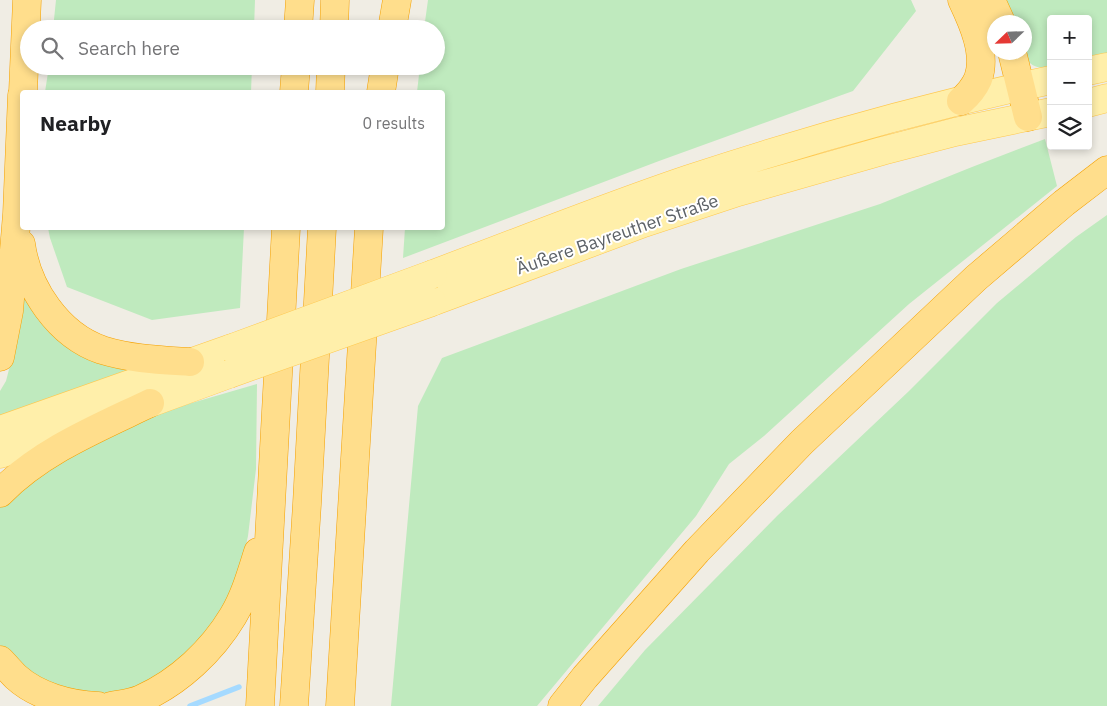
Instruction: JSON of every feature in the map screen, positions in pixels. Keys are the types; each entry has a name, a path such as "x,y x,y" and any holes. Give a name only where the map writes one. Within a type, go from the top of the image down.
{"highway":[{"path":"26,20 27,0"},
{"path":"299,20 300,0"},
{"path":"334,20 335,0"},
{"path":"381,20 382,0"},
{"path":"394,20 397,0"},
{"path":"961,102 977,81 981,69 980,52 975,30 962,0"},
{"path":"992,0 998,15"},
{"path":"1014,60 1021,86 1039,114"},
{"path":"23,90 24,75"},
{"path":"294,90 295,75"},
{"path":"330,90 331,75"},
{"path":"379,75 379,90"},
{"path":"379,90 383,75"},
{"path":"0,357 9,311 20,154"},
{"path":"562,706 585,677 697,551 802,442 976,278 1064,203 1107,170"},
{"path":"17,214 23,256 30,280 40,298 57,319 76,336 100,349 141,359 191,375"},
{"path":"260,706 286,230"},
{"path":"294,706 322,230"},
{"path":"340,706 369,230"},
{"path":"0,493 22,472 55,451 150,403"},
{"path":"112,706 139,700 164,687 190,668 213,645 233,616 248,586 270,500"},
{"path":"0,660 18,678 47,696 76,705 98,706"}],"main road":[{"path":"1092,70 1107,67"},
{"path":"0,430 191,375 231,361 434,274 690,179 793,147 1021,86 1047,81"},
{"path":"1092,102 1107,98"},
{"name":"Äußere Bayreuther Straße","path":"231,361 432,302 626,230 738,192 882,150 1039,114"},
{"path":"0,454 150,403 191,375"}],"green space":[{"path":"56,0 255,0 254,20 54,20"},
{"path":"428,0 911,0 916,11 853,91 659,161 403,258 405,230 445,230 445,90 417,90 419,75 445,75 445,20 425,20"},
{"path":"1002,0 1107,0 1107,56 1092,59 1092,15 1047,15 1047,68 1040,68 1028,60 1032,60 1032,15 1010,15"},
{"path":"48,75 252,75 251,90 45,90"},
{"path":"1045,139 1057,186 909,304 764,436 729,464 696,516 537,706 391,706 418,406 442,358 681,269 880,204"},
{"path":"1107,215 1107,706 598,706 645,650 777,516 909,391 997,303 1076,237"},
{"path":"48,230 244,230 240,308 152,320 67,287"},
{"path":"19,265 27,290 142,365 0,418 0,391 6,381 15,346"},
{"path":"257,384 256,469 248,536 240,572 228,603 183,661 138,688 108,697 40,682 13,661 0,645 0,506 12,491 91,441 178,407"}],"waterway":[{"path":"190,706 239,687"}]}
